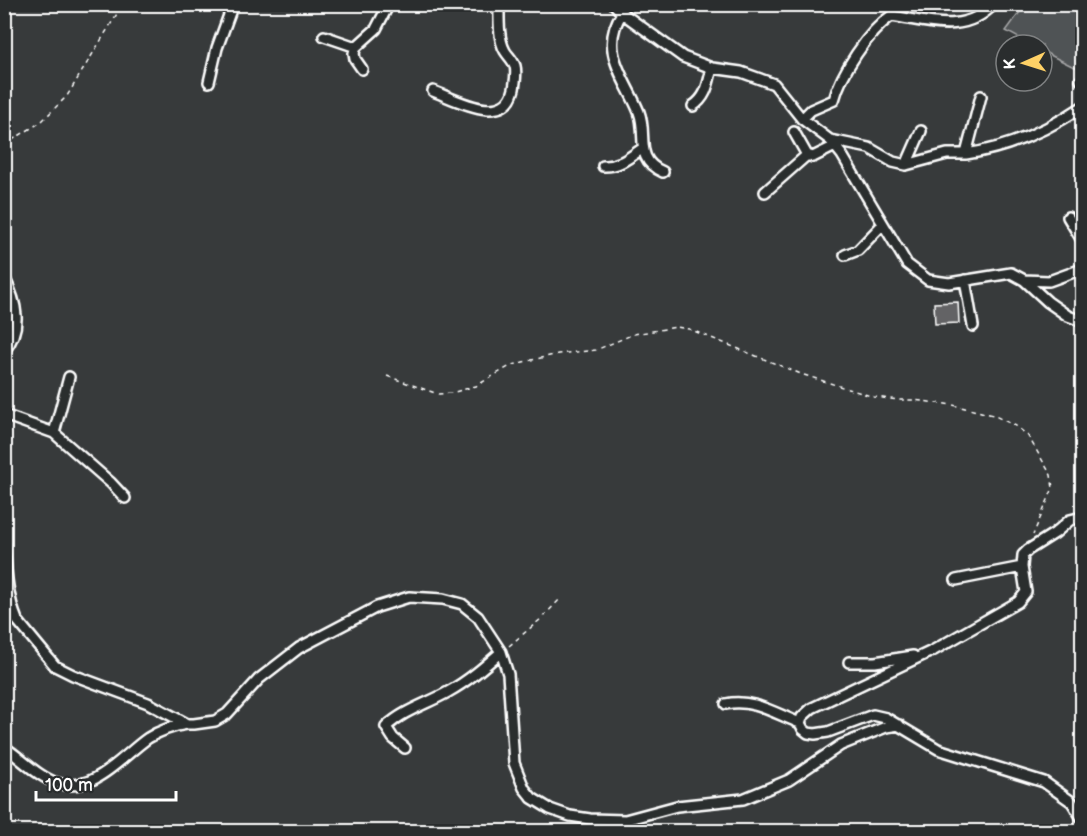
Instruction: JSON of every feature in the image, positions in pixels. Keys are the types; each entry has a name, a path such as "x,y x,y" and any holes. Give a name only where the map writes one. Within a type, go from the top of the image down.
{"street":[{"path":"209,82 233,4"},
{"path":"362,69 354,59 356,46 376,29 389,4"},
{"path":"433,91 479,109 492,109 509,100 514,87 516,67 502,44 499,4"},
{"path":"614,4 622,13 683,57 712,68 741,72 774,84 802,119 832,143 842,155 907,264 928,280 950,283 1011,273 1024,280 1048,302 1068,316 1083,321"},
{"path":"802,119 811,110 834,100 842,76 881,23 891,16 928,23 952,24 977,18 994,4"},
{"path":"622,13 615,25 613,52 622,78 640,114 645,154 652,166 663,172"},
{"path":"324,36 356,46"},
{"path":"693,106 705,95 712,68"},
{"path":"966,154 981,96"},
{"path":"794,132 807,155 813,157 832,143 869,148 893,162 906,165 947,154 992,150 1029,137 1083,107"},
{"path":"906,165 921,131"},
{"path":"603,166 621,163 643,148"},
{"path":"765,192 807,155"},
{"path":"1068,217 1083,240"},
{"path":"845,255 858,250 883,224"},
{"path":"1024,280 1049,280 1083,269"},
{"path":"4,277 10,288 17,322 15,335 4,351"},
{"path":"965,280 973,326"},
{"path":"54,433 69,377"},
{"path":"4,415 54,433 125,498"},
{"path":"800,723 802,717 812,708 927,653 1023,597 1026,592 1022,567 1023,555 1070,520 1083,517"},
{"path":"4,545 8,607 55,666 148,703 187,724"},
{"path":"956,580 1022,567"},
{"path":"4,747 57,783 71,785 84,783 107,771 162,730 187,724 208,723 227,714 259,679 299,648 377,607 410,597 443,599 462,604 478,617 501,652 508,674 514,763 524,788 532,798 544,806 577,818 625,820 677,806 743,800 789,780 841,745 899,724"},
{"path":"405,748 393,738 386,727 408,711 446,694 471,678 501,652"},
{"path":"849,662 875,662 927,653"},
{"path":"726,704 738,701 751,704 800,723 808,733 815,734 828,732 873,715 886,718 938,749 1051,786 1072,802 1083,818"}],"path":[{"path":"4,145 42,122 67,96 123,4"},
{"path":"387,376 438,394 451,393 476,386 510,366 523,362 564,353 597,350 634,334 677,327 689,329 801,374 874,397 953,405 993,415 1016,426 1028,436 1051,475 1053,488 1028,550"},
{"path":"501,652 541,619 559,600"}],"shaded area":[{"path":"1025,5 1082,5 1082,69 1054,57 1054,33 1010,33 1006,31"}],"building":[{"path":"958,302 959,323 935,324 934,303"}]}
